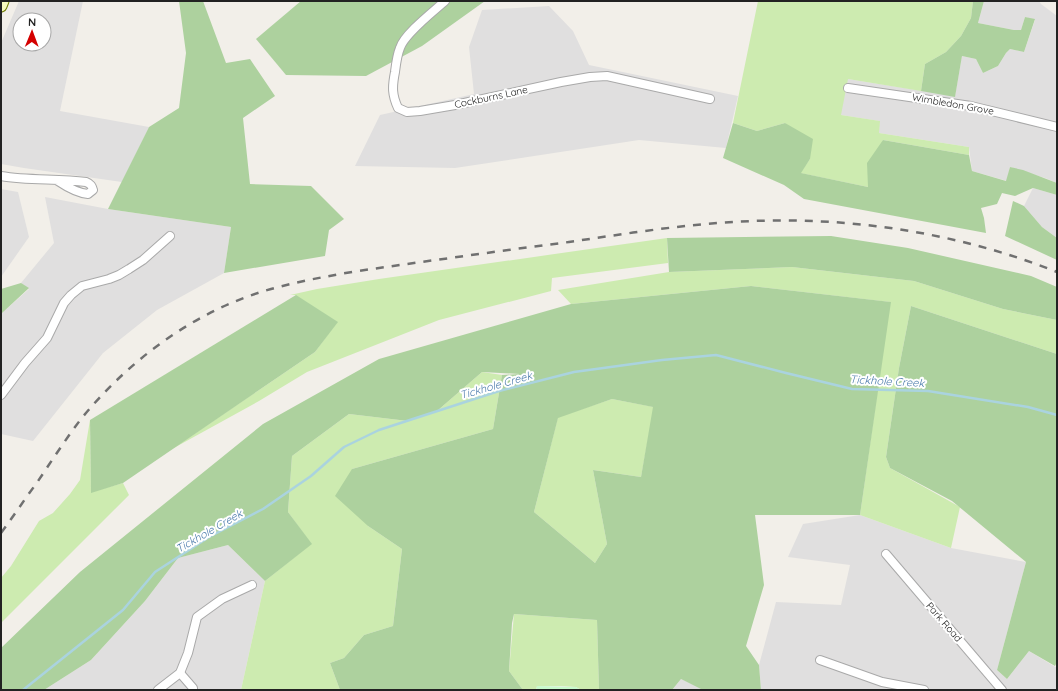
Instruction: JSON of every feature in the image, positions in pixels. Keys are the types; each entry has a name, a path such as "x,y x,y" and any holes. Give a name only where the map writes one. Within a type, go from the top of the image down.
{"main road":[{"path":"1,6 3,1"}],"street":[{"name":"Cockburns Lane","path":"445,1 405,39 400,47 392,86 394,100 398,108 407,112 455,105 561,82 590,77 607,76 710,99"},
{"name":"Wimbledon Grove","path":"848,88 971,106 1057,128"},
{"path":"1,176 16,179 58,181"},
{"path":"1,395 25,363 47,338 64,302 71,295 82,286 109,279 129,269 143,260 170,236"},
{"name":"Park Road","path":"886,554 1002,690"},
{"path":"158,690 180,673 188,653 196,617 222,599 252,585"},
{"path":"820,660 882,682 924,690"},
{"path":"180,673 193,688 193,690"}],"shaded area":[{"path":"19,1 83,1 60,111 149,127 122,182 1,164 1,43 12,17 12,52 52,52 52,12 14,12"},
{"path":"984,1 1039,1 1057,16 1057,183 1010,167 1007,181 972,171 969,147 879,133 879,121 841,115 788,51 848,79 955,96 962,56 976,59 983,73 998,66 1010,49 1024,52 1035,20 1025,17 1021,30 978,23"},
{"path":"549,6 573,31 589,65 738,96 726,148 639,140 455,168 355,166 380,115 474,94 469,47 482,10"},
{"path":"1033,188 1057,195 1057,238 1042,227 1024,206"},
{"path":"1,189 18,192 29,237 1,277"},
{"path":"45,197 108,209 231,227 224,273 157,310 103,353 33,441 1,434 1,314 29,289 21,283 54,243"},
{"path":"860,515 951,548 1026,562 997,670 1007,679 1029,651 1057,668 1057,690 761,690 759,665 776,602 841,605 850,565 788,557 803,524"},
{"path":"228,545 265,581 241,690 44,690 91,660 145,601 178,558"},
{"path":"681,679 703,689 703,690 672,690"}],"green space":[{"path":"179,1 203,1 226,63 250,59 275,96 243,118 250,184 311,186 344,219 329,230 325,256 224,273 231,227 108,209 149,127 179,108 186,53"},
{"path":"301,1 485,1 422,46 366,76 286,75 256,39"},
{"path":"758,1 973,1 971,18 961,36 946,52 925,64 921,91 848,79 841,115 880,121 879,133 969,147 969,155 883,140 868,187 800,173 810,159 785,123 757,131 733,123"},
{"path":"973,1 984,1 978,23 1021,30 1025,17 1035,19 1024,52 1010,49 998,66 983,73 976,59 962,56 955,97 921,91 925,64 946,52 961,36 971,18"},
{"path":"733,123 757,131 785,123 813,139 810,159 801,173 868,187 867,163 883,140 969,155 972,171 1006,181 1010,167 1023,170 1057,183 1057,195 1033,188 1015,196 1002,193 997,204 981,208 986,233 804,199 784,185 723,158"},
{"path":"1013,201 1024,206 1042,227 1057,238 1057,260 1005,236"},
{"path":"831,236 908,248 1031,276 1057,287 1057,320 1003,309 914,281 792,267 669,272 667,238"},
{"path":"667,238 668,263 552,278 551,291 439,320 307,372 259,401 172,449 315,352 337,322 295,295 290,295 379,279"},
{"path":"792,267 914,281 1003,309 1057,320 1057,354 911,306 899,368 886,457 890,468 960,507 951,548 860,515 890,302 751,286 571,304 558,290 669,272"},
{"path":"21,283 29,288 1,314 1,289"},
{"path":"751,286 891,302 860,515 755,515 764,585 746,646 759,665 761,690 703,690 681,679 672,690 599,690 597,620 514,614 512,623 509,671 523,690 340,690 330,663 344,658 364,635 393,626 402,549 368,526 335,496 352,469 493,429 502,375 520,374 482,372 437,411 408,421 349,414 292,456 288,512 312,544 265,581 228,545 178,558 145,601 91,660 44,690 1,690 1,648 80,572 263,424 379,359 571,304","holes":["612,399 653,407 641,477 593,470 607,544 595,563 534,512 558,418"]},
{"path":"296,295 338,322 315,352 123,483 91,493 90,420"},
{"path":"911,306 1057,354 1057,662 1055,666 1029,651 1007,679 997,670 1026,562 952,501 890,468 886,457 899,368"},
{"path":"482,372 502,375 493,429 352,469 368,526 402,549 393,626 364,635 344,658 330,663 340,690 241,690 265,581 311,544 288,512 292,456 349,414 408,421 437,411"},
{"path":"612,399 654,407 641,477 593,470 607,544 595,563 534,512 558,417"},
{"path":"90,420 91,492 123,483 129,495 1,623 1,578 11,566 39,521 53,513 80,480"},
{"path":"514,614 597,620 599,690 581,690 576,687 562,686 537,686 536,690 523,690 509,671"},
{"path":"537,686 576,687 581,690 536,690"}],"waterway":[{"name":"Tickhole Creek","path":"23,690 123,610 155,572 209,537 263,509 311,476 344,447 379,430 499,391 574,372 662,360 716,355 852,389 928,391 1028,407 1057,415"}],"railway":[{"path":"1,533 81,419 121,376 166,339 191,324 243,298 282,286 358,271 684,226 730,222 792,220 869,225 946,238 984,247 1057,272"}]}
